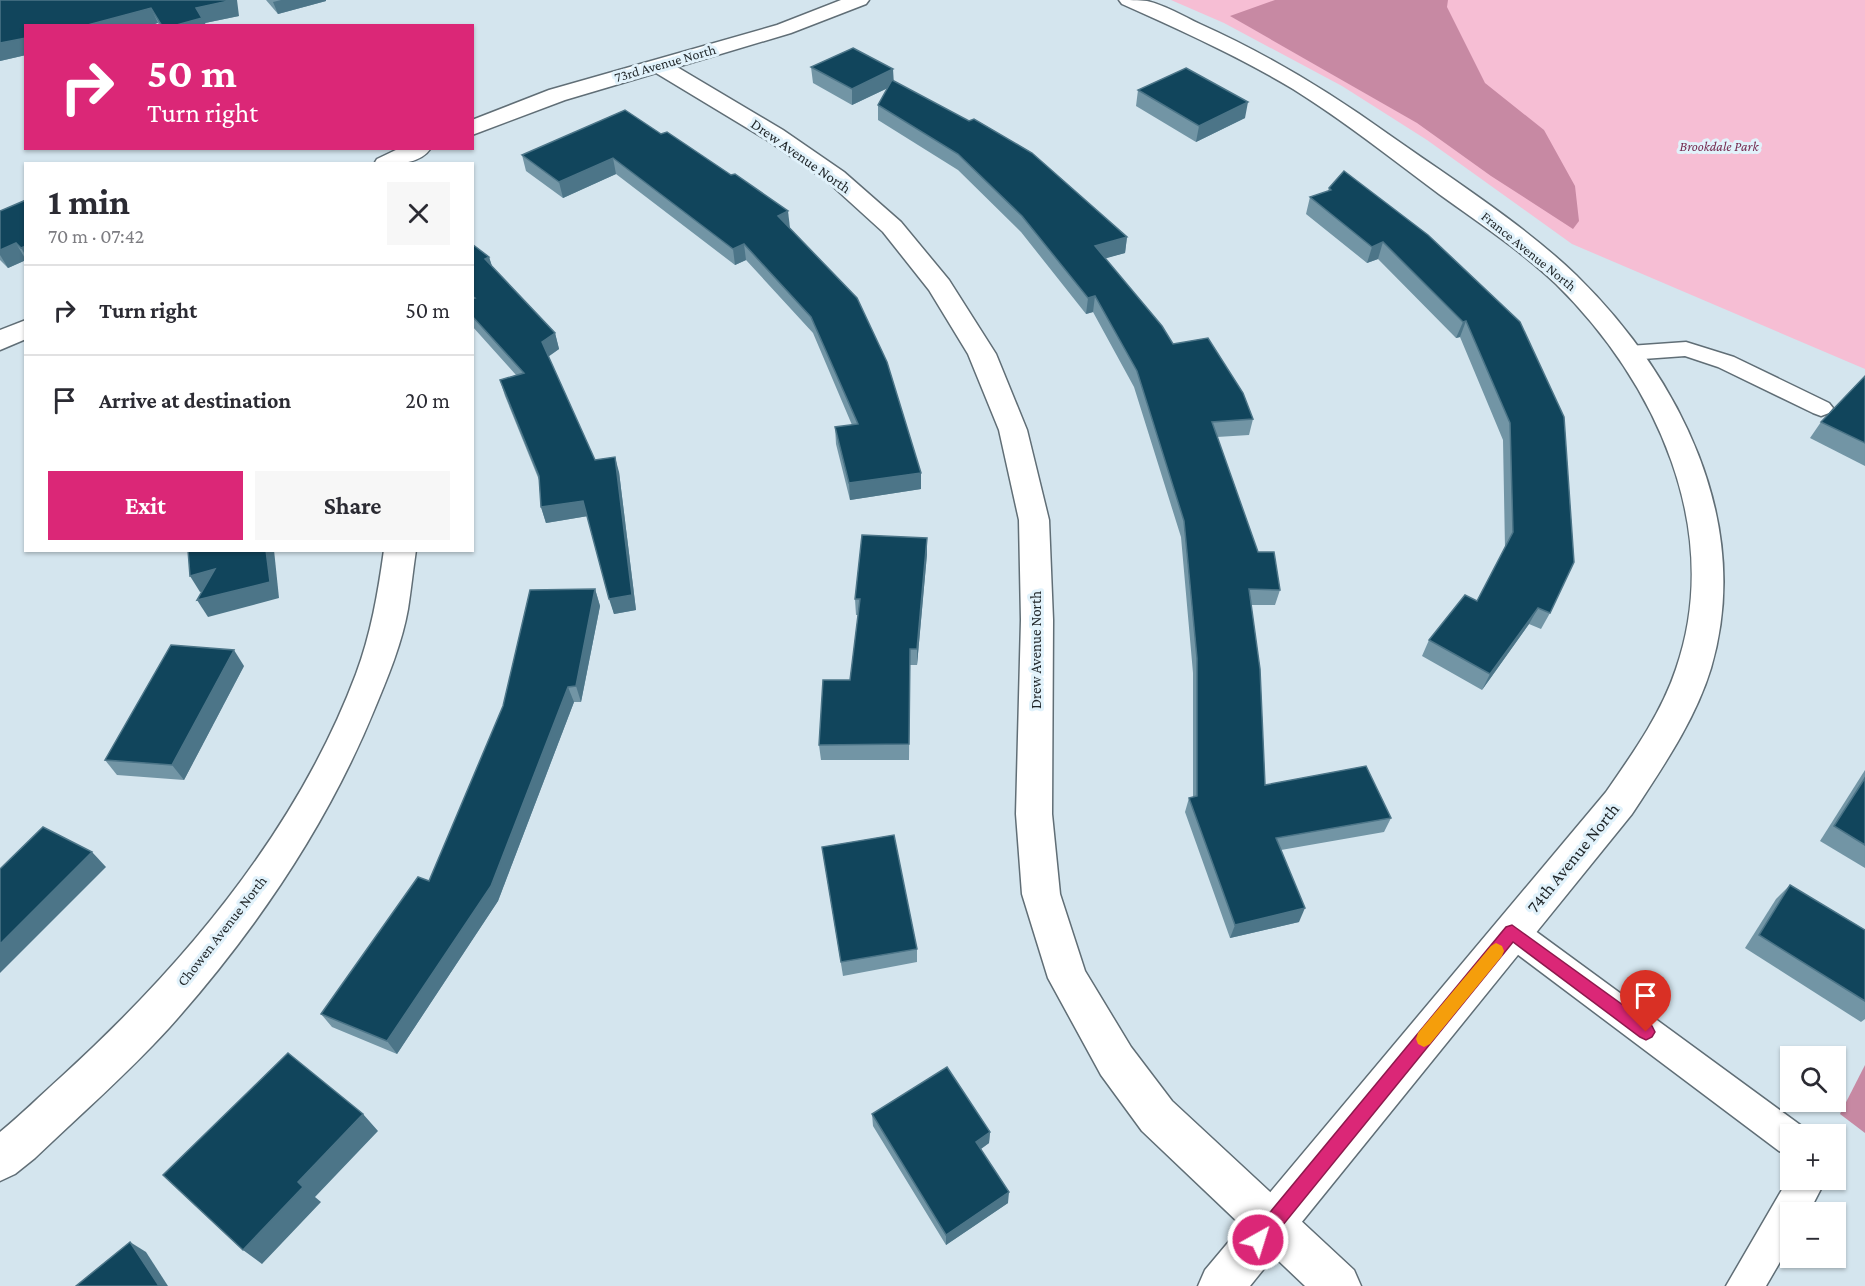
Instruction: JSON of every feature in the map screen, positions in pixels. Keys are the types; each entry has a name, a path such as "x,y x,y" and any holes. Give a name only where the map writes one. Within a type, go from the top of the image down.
{"street":[{"name":"73rd Avenue North","path":"474,127 557,95 784,28 858,0"},
{"name":"France Avenue North","path":"1129,0 1228,46 1284,76 1375,135 1545,261 1591,304 1629,353 1660,401 1691,471 1708,547 1704,625 1695,665"},
{"name":"Drew Avenue North","path":"658,65 775,135 836,177 892,228 933,277 982,354 1013,430 1034,520 1037,620 1034,814 1041,894 1068,978 1116,1061 1157,1116 1338,1286"},
{"path":"389,162 416,150"},
{"path":"0,341 24,329"},
{"name":"Chowen Avenue North","path":"0,1159 20,1143 155,1014 259,887 329,771 377,665 399,573 400,552"},
{"name":"74th Avenue North","path":"1221,1286 1618,802 1660,743 1695,665"}],"lane":[{"path":"1629,353 1686,349 1726,362 1821,408"},
{"path":"1512,932 1780,1131"},
{"path":"1745,1286 1802,1190"}],"green space":[{"name":"Brookdale Park","path":"1171,0 1865,0 1865,369 1572,244 1427,140 1342,86 1224,23"}],"shaded area":[{"path":"1275,0 1448,0 1447,7 1485,83 1544,130 1575,186 1579,221 1573,229 1491,176 1417,123 1230,16"},
{"path":"1865,1065 1865,1133 1840,1114 1846,1112 1846,1102"}],"building":[{"path":"0,0 233,0 196,8 202,18 180,24 161,24 151,8 91,24 24,24 24,38 0,43"},
{"path":"853,48 893,69 852,89 811,67"},
{"path":"1186,68 1248,102 1199,126 1138,90"},
{"path":"892,80 969,121 974,119 1032,153 1127,237 1095,246 1162,326 1173,344 1208,338 1243,393 1253,419 1212,422 1258,552 1274,552 1280,590 1249,589 1260,669 1265,785 1366,766 1391,818 1276,838 1305,908 1235,925 1189,798 1197,796 1197,658 1184,521 1137,371 1095,296 1088,298 1022,216 958,154 878,105"},
{"path":"625,110 661,134 667,132 731,175 735,174 788,211 778,216 857,298 887,362 921,473 849,483 835,427 858,424 811,317 744,244 733,249 613,158 559,182 522,155"},
{"path":"1344,171 1428,235 1520,322 1564,417 1574,562 1550,613 1538,608 1490,674 1429,640 1465,595 1477,601 1513,532 1510,423 1466,321 1463,322 1383,242 1372,247 1310,197 1331,190 1329,188"},
{"path":"24,201 24,247 21,248 16,243 0,250 0,211"},
{"path":"474,246 489,257 485,259 555,333 542,342 595,460 615,457 632,595 609,599 583,501 541,507 539,476 500,380 524,373 474,318"},
{"path":"1865,376 1865,443 1821,422"},
{"path":"862,535 927,538 917,649 910,649 909,744 819,745 823,680 850,680 860,599 855,599"},
{"path":"188,552 266,552 270,582 197,600 215,569 190,576"},
{"path":"595,589 576,686 568,687 491,886 387,1041 321,1014 418,877 429,881 503,706 530,590"},
{"path":"171,645 234,650 172,765 105,760"},
{"path":"1865,778 1865,845 1834,826"},
{"path":"43,827 92,852 0,944 0,869"},
{"path":"894,835 917,949 841,962 822,847"},
{"path":"1790,885 1865,930 1865,1001 1759,935"},
{"path":"288,1053 363,1114 298,1182 303,1187 243,1250 163,1175"},
{"path":"947,1067 990,1132 976,1142 1009,1192 946,1235 872,1114"},
{"path":"130,1242 159,1286 76,1286"}],"slow traffic":[{"path":"1424,1039 1496,951"}],"route":[{"path":"1258,1240 1512,932 1646,1032"}]}
